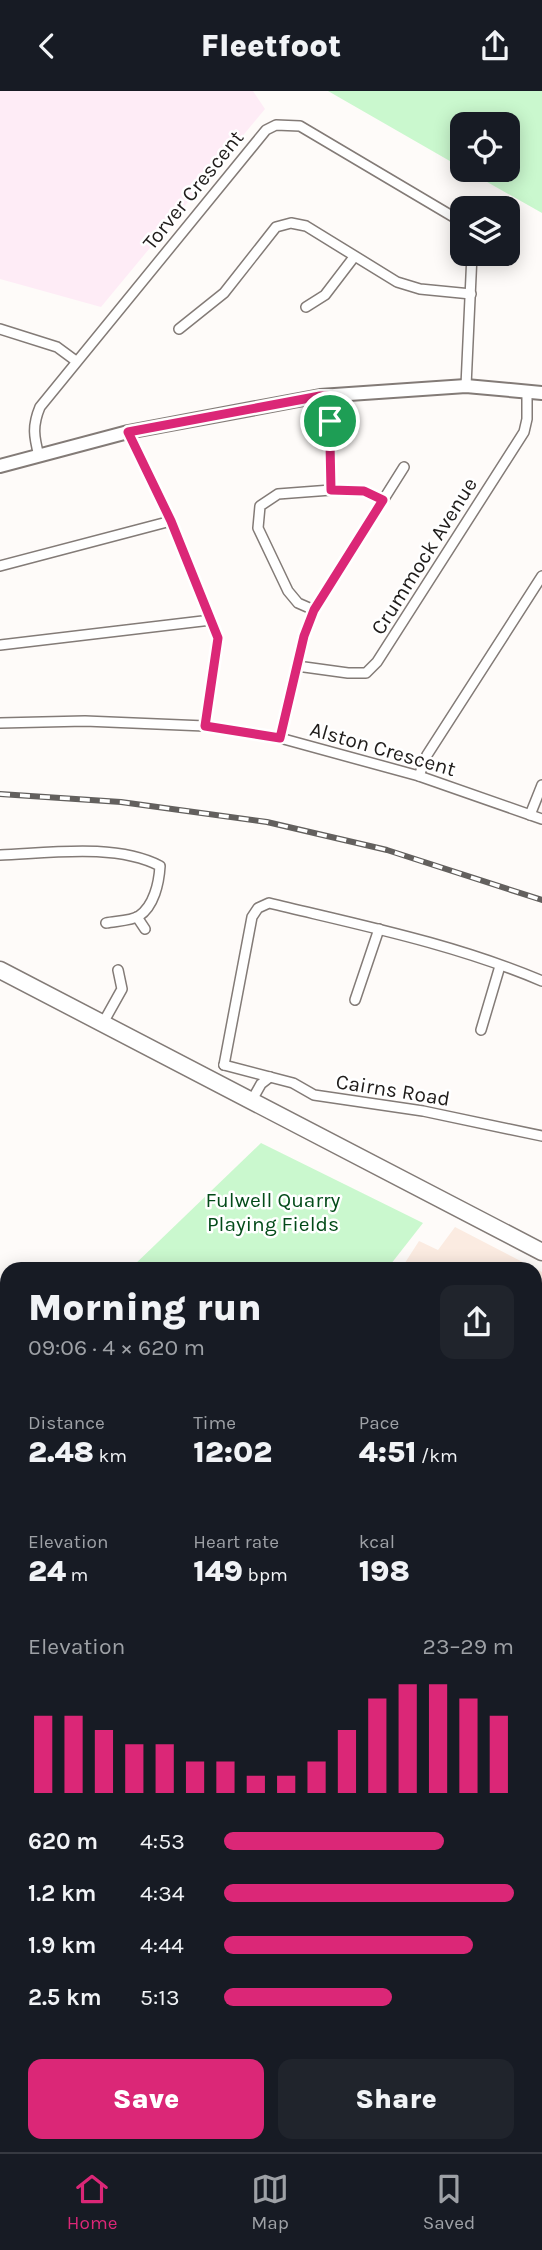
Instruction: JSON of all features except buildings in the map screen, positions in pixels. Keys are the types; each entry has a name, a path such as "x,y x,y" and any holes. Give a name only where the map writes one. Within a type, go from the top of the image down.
{"highway":[{"path":"0,970 542,1252"}],"street":[{"name":"Torver Crescent","path":"39,456 33,433 34,421 40,407 259,137 276,125 300,126 450,215"},
{"path":"179,329 224,293 276,227 291,223 306,226 397,282 420,289 471,294"},
{"path":"306,307 325,295 354,257"},
{"path":"466,386 472,266"},
{"path":"0,329 57,347 76,361"},
{"path":"0,466 128,432 329,396 466,386 542,393"},
{"name":"Crummock Avenue","path":"297,666 366,673 377,662 524,432 527,391"},
{"path":"329,396 331,490"},
{"path":"128,432 171,521 218,638 205,726"},
{"path":"280,738 314,610 404,467"},
{"path":"314,610 298,603 288,591 258,528 260,506 268,498 278,494 331,490 364,491 383,500"},
{"path":"0,566 171,521"},
{"path":"419,775 427,755 542,576"},
{"path":"0,645 211,620"},
{"name":"Alston Crescent","path":"0,723 85,721 205,726 280,738 419,775 542,819"},
{"path":"530,815 542,785"},
{"path":"0,858 85,851 148,859 160,866 159,881 150,905 138,917 106,923"},
{"path":"209,1078 224,1065 252,917 258,908 269,903 379,929 542,981"},
{"path":"138,917 145,929"},
{"path":"355,1000 379,929"},
{"path":"481,1030 500,966"},
{"path":"103,1023 122,989 118,969"},
{"path":"122,989 134,993"},
{"name":"Cairns Road","path":"224,1065 293,1083 314,1095 423,1111 542,1136"},
{"path":"253,1100 261,1084 270,1077"}],"shaded area":[{"path":"0,91 253,91 265,109 101,307 0,279"},
{"path":"455,1227 523,1262 406,1262 419,1241 438,1250"}],"green space":[{"path":"328,91 542,91 542,213 520,201 520,196 512,196 487,182 520,182 520,112 450,112 450,161"},
{"name":"Fulwell Quarry Playing Fields","path":"261,1143 423,1223 392,1262 137,1262"}],"railway":[{"path":"0,794 121,802 267,822 387,850 542,900"}],"route":[{"path":"320,396 329,396 330,421 331,490 364,491 383,500 314,610 304,636 280,738 205,726 218,638 171,521 128,432 320,396"}]}
